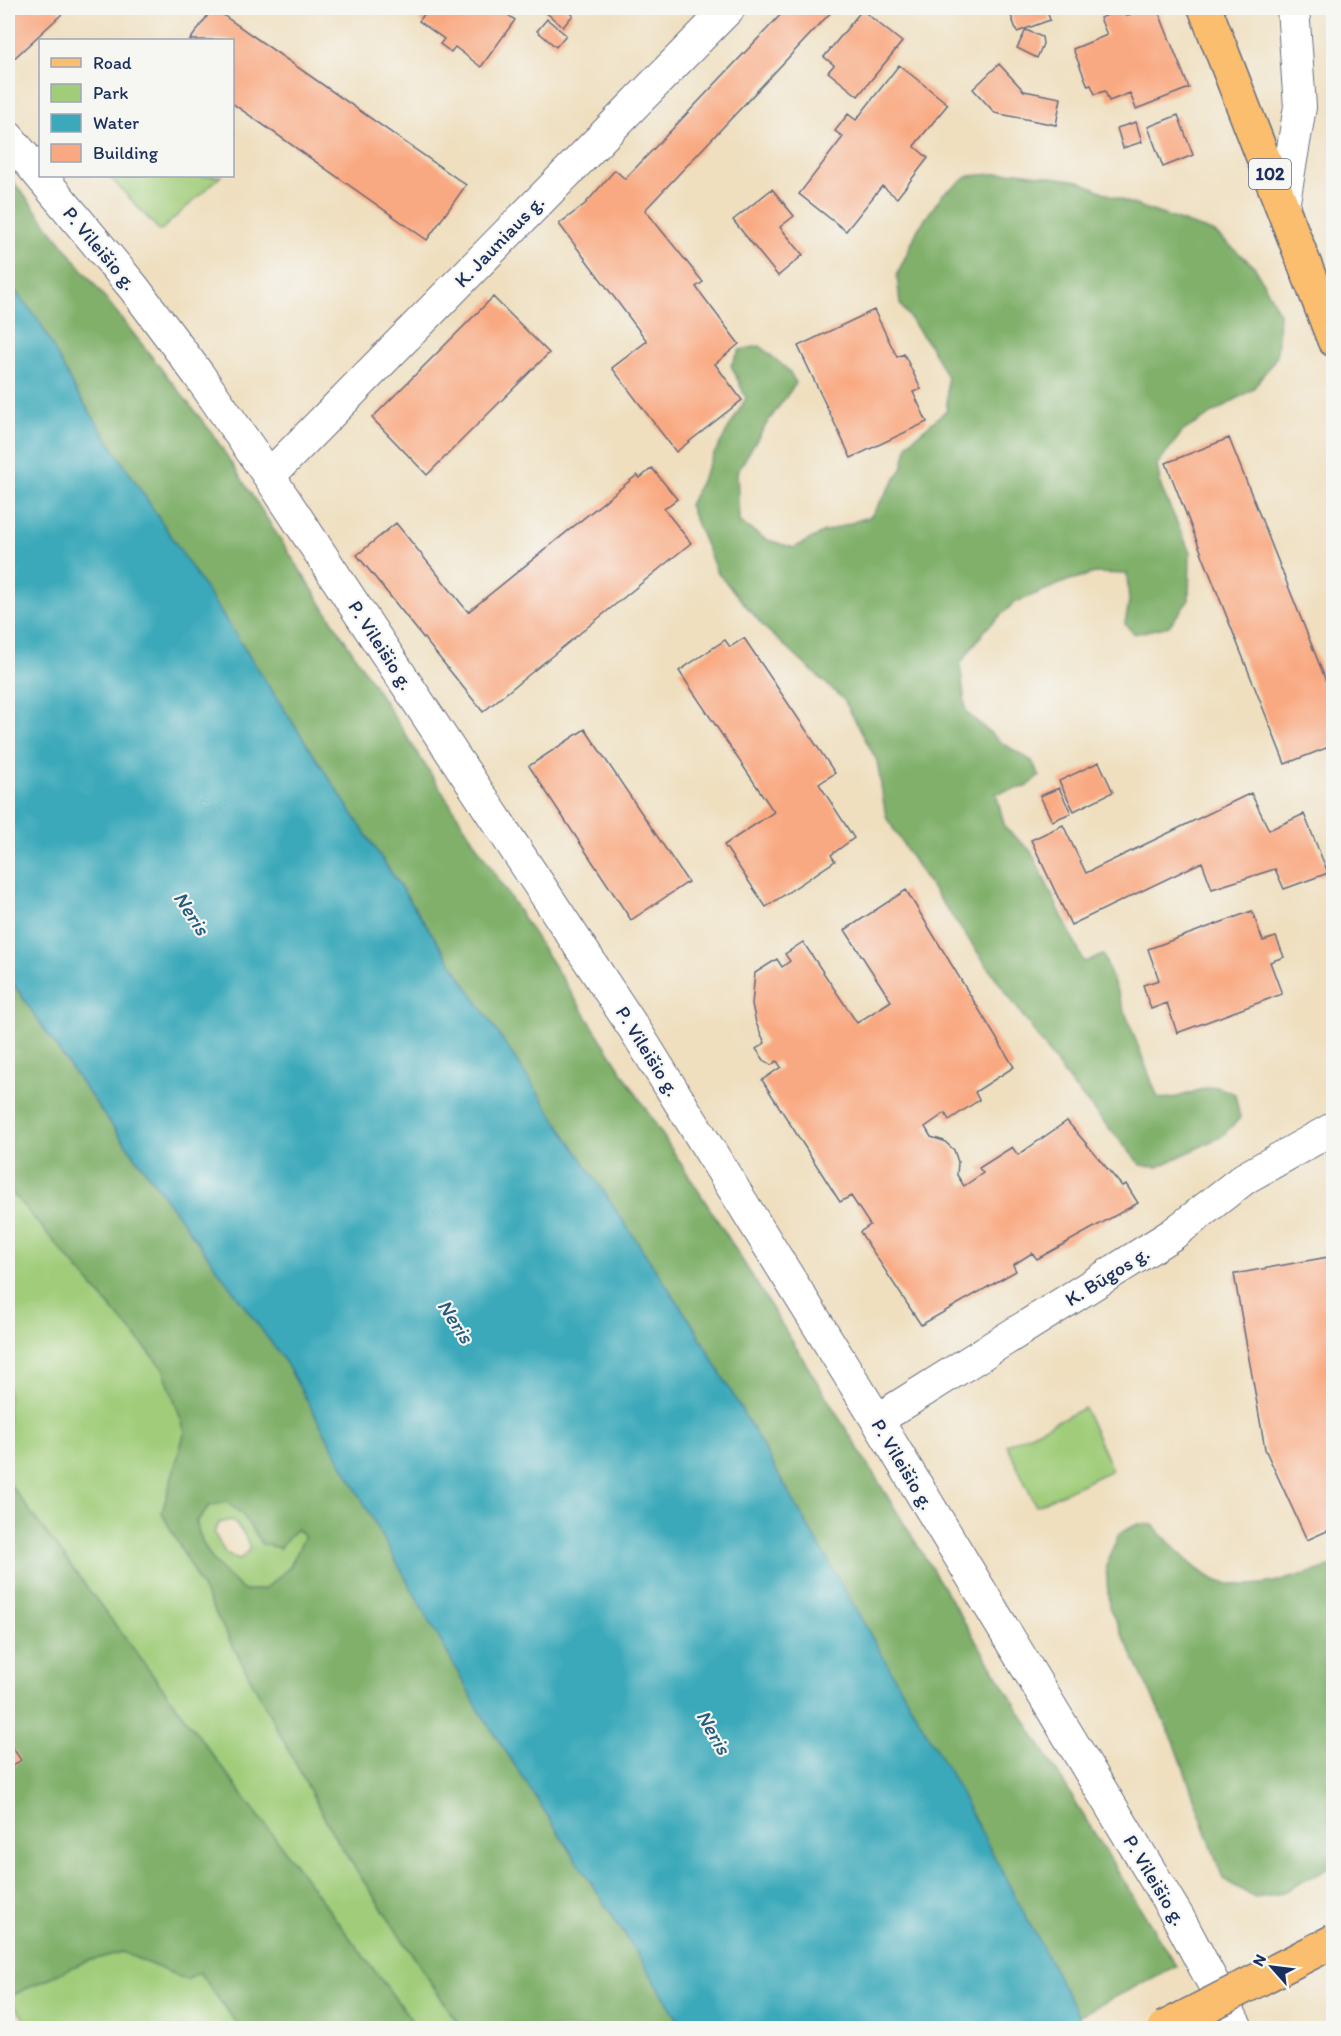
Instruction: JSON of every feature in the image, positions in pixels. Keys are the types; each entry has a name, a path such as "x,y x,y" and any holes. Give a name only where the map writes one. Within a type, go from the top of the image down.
{"main road":[{"name":"102","path":"1205,8 1334,340"},
{"path":"1164,2028 1334,1941"}],"street":[{"name":"K. Jauniaus g.","path":"269,476 729,8"},
{"path":"1283,207 1300,107 1293,8"},
{"name":"P. Vileišio g.","path":"8,137 39,175"},
{"name":"P. Vileišio g.","path":"41,177 167,330 269,476 635,1030 877,1420 1178,1917 1232,2017"},
{"name":"K. Būgos g.","path":"877,1420 1173,1234 1245,1178 1334,1128"}],"green space":[{"path":"1018,172 1079,181 1121,200 1215,233 1254,266 1279,312 1277,356 1253,389 1183,431 1157,465 1161,487 1190,552 1189,600 1169,626 1134,634 1125,624 1129,602 1127,574 1095,573 1067,581 1014,603 985,630 960,664 966,712 1002,743 1032,761 1040,776 1026,787 996,793 1005,828 1031,851 1084,962 1103,955 1158,1098 1174,1098 1210,1087 1235,1094 1240,1118 1221,1137 1158,1167 1141,1165 1071,1084 920,871 886,817 877,761 844,700 765,628 717,572 689,505 714,454 746,398 731,365 740,350 760,346 789,371 796,383 767,423 737,472 739,522 765,539 794,548 822,533 871,516 902,469 908,443 947,410 947,377 932,349 900,304 897,275 918,229 943,194 969,176"},
{"path":"8,175 212,433 728,1237 1176,1966 1078,2016 952,1777 694,1327 380,856 74,388 40,322 8,282"},
{"path":"110,177 220,177 160,231"},
{"path":"8,976 79,1080 286,1363 479,1710 683,2028 461,2028 336,1839 162,1513 185,1431 163,1368 8,1188","holes":["226,1502 242,1514 262,1544 280,1548 296,1529 305,1536 290,1567 265,1589 244,1591 214,1561 199,1534 196,1522 209,1506"]},
{"path":"8,1188 163,1368 185,1431 162,1513 336,1839 461,2028 412,2028 410,2018 8,1482"},
{"path":"1084,1408 1112,1470 1036,1506 1007,1445"},
{"path":"8,1482 410,2018 412,2028 240,2028 199,1972 187,1980 122,1952 84,1962 8,1997"},
{"path":"226,1502 242,1514 262,1544 295,1529 305,1536 290,1567 265,1589 244,1591 220,1568 203,1544 196,1522 209,1506","holes":["232,1520 244,1534 250,1549 239,1560 226,1554 214,1533 219,1523"]},
{"path":"1138,1524 1153,1525 1195,1567 1224,1583 1266,1584 1333,1566 1333,1866 1277,1895 1255,1898 1223,1879 1175,1744 1109,1607 1106,1566 1119,1533"},
{"path":"122,1952 187,1980 199,1972 240,2028 31,2028 8,1997 84,1962"}],"water":[{"name":"Neris","path":"8,282 40,322 74,388 380,856 694,1327 952,1777 1085,2028 683,2028 479,1710 286,1363 79,1080 8,976"}],"building":[{"path":"8,8 57,8 62,14 9,63"},
{"path":"213,8 466,185 427,240 234,104 234,39 191,39"},
{"path":"429,8 498,8 515,20 481,67 455,47 451,52 440,44 444,39 419,21"},
{"path":"564,8 573,15 563,27 543,10"},
{"path":"787,8 835,8 645,210 703,282 696,287 739,344 715,364 742,400 676,452 612,368 647,341 559,224 585,204 615,170 625,179"},
{"path":"1046,8 1050,20 1017,32 1009,10"},
{"path":"1146,8 1157,8 1189,88 1136,109 1130,93 1109,101 1105,91 1095,94 1091,85 1088,86 1073,49 1107,35 1100,18 1123,9 1126,16"},
{"path":"862,10 902,42 858,96 828,72 834,65 824,57"},
{"path":"547,19 566,35 556,47 537,31"},
{"path":"1026,30 1042,37 1043,44 1037,58 1017,48"},
{"path":"999,64 1024,91 1061,98 1056,125 995,113 973,89"},
{"path":"899,65 948,104 914,146 928,158 897,198 882,186 846,231 799,194 843,137 835,131 848,114 856,120"},
{"path":"1178,115 1193,155 1163,167 1148,127"},
{"path":"1136,122 1142,142 1123,148 1117,128"},
{"path":"772,189 794,216 780,227 803,255 778,276 733,220"},
{"path":"493,297 549,353 427,475 372,418"},
{"path":"874,310 897,357 904,354 921,389 913,392 927,422 851,458 798,346"},
{"path":"1229,438 1334,701 1334,745 1285,764 1166,463"},
{"path":"652,468 677,499 664,509 691,543 483,712 357,555 396,523 468,612 637,475 640,478"},
{"path":"744,638 835,773 819,784 854,838 831,855 835,861 766,907 724,845 774,812 679,671 725,640 730,647"},
{"path":"585,729 688,882 631,920 529,766"},
{"path":"1099,762 1113,792 1074,811 1059,781"},
{"path":"1059,788 1071,813 1052,821 1040,796"},
{"path":"1251,793 1269,830 1304,814 1328,873 1284,889 1275,869 1212,889 1202,862 1071,925 1031,840 1063,825 1086,873"},
{"path":"906,890 1014,1067 975,1092 979,1100 949,1120 945,1113 925,1127 931,1137 944,1141 954,1150 958,1162 957,1175 964,1186 983,1173 979,1168 1012,1147 1018,1155 1067,1121 1122,1186 1126,1184 1138,1203 1037,1259 1032,1253 1013,1265 1016,1271 921,1325 860,1232 870,1225 851,1196 840,1202 762,1080 781,1067 777,1061 771,1065 764,1060 756,1049 765,1043 756,1023 752,1004 755,973 777,959 782,967 790,961 785,954 803,942 857,1023 891,1001 845,930"},
{"path":"1252,911 1263,941 1276,937 1284,957 1270,962 1282,994 1177,1033 1167,1003 1151,1009 1143,985 1159,980 1148,949"},
{"path":"1334,1256 1334,1528 1307,1540 1265,1449 1234,1274"},
{"path":"8,1741 21,1760 8,1769"}]}
